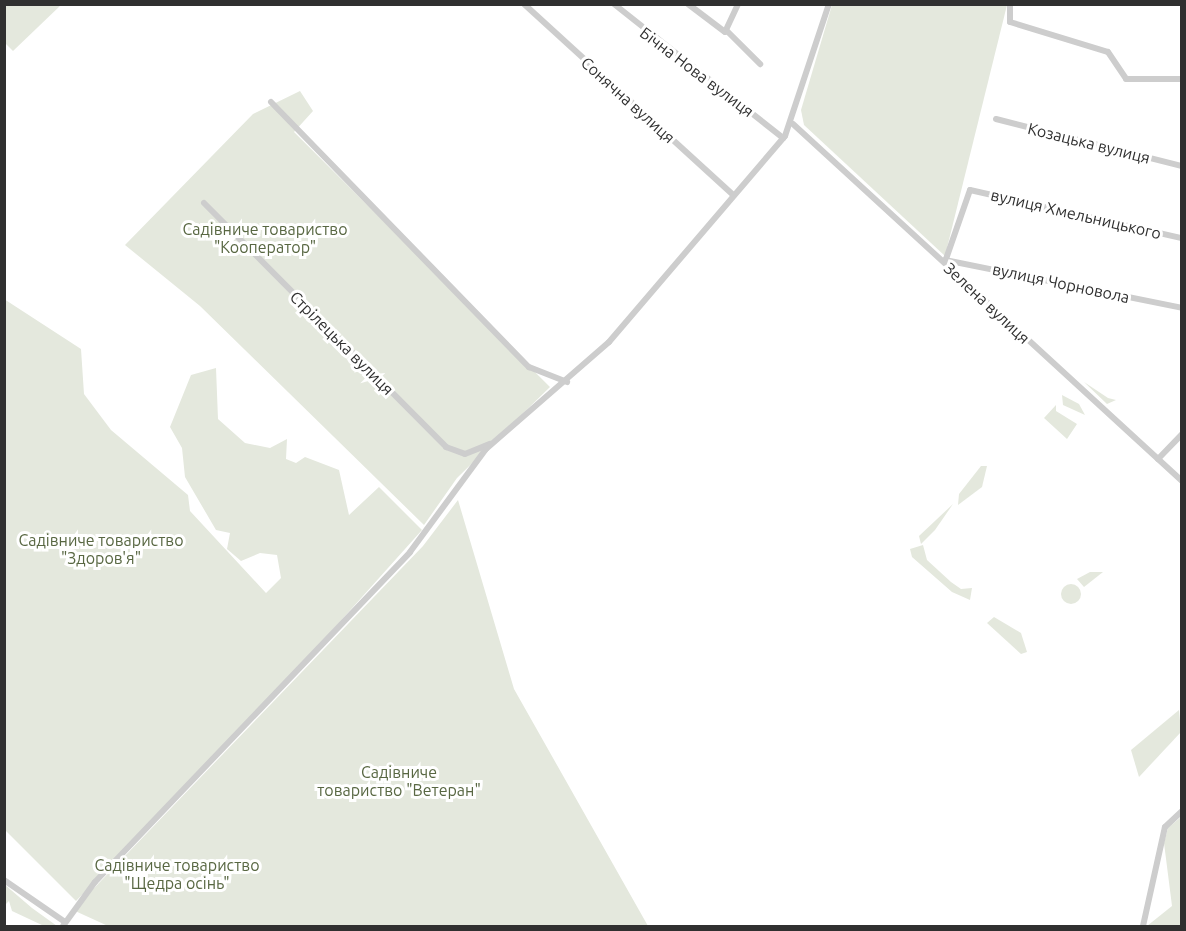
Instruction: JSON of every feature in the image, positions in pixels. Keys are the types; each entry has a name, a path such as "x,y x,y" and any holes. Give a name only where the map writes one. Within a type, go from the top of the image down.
{"street":[{"name":"Сонячна вулиця","path":"524,4 733,195"},
{"name":"Бічна Нова вулиця","path":"614,4 783,138"},
{"path":"688,4 727,31 760,64"},
{"path":"727,31 738,4"},
{"path":"4,880 64,924 103,874 410,552 491,443 567,382 609,342 783,138 793,124 829,4"},
{"path":"1010,4 1007,13 1010,22 1108,52 1126,79 1182,79"},
{"path":"271,102 529,367 567,382"},
{"name":"Козацька вулиця","path":"996,119 1182,166"},
{"name":"Зелена вулиця","path":"793,124 945,260 1182,481"},
{"name":"вулиця Хмельницького","path":"945,260 970,190 1182,238"},
{"name":"Стрілецька вулиця","path":"204,203 446,447 465,454 491,443"},
{"name":"вулиця Чорновола","path":"945,260 1182,308"},
{"path":"1158,459 1182,434"},
{"path":"1143,927 1165,827 1182,811"}],"green space":[{"path":"4,5 61,5 13,51 5,43"},
{"path":"832,5 1007,5 945,256 804,125 801,110"},
{"name":"Садівниче товариство \"Кооператор\"","path":"300,91 313,111 294,132 550,387 457,478 424,525 200,306 125,245 253,114"},
{"name":"Садівниче товариство \"Здоров'я\"","path":"4,299 81,349 84,394 111,430 188,495 190,511 266,593 281,578 277,555 260,553 241,561 227,549 230,533 216,530 185,477 182,448 170,427 191,375 216,368 218,419 245,443 270,448 287,439 286,459 296,463 305,457 339,470 349,515 379,487 422,530 277,692 76,901 5,830"},
{"path":"1084,382 1108,398 1116,400 1107,404"},
{"path":"1062,395 1079,404 1085,415 1063,405"},
{"path":"1056,405 1056,411 1077,424 1067,439 1044,418"},
{"path":"981,466 987,466 982,487 958,505 959,494"},
{"name":"Садівниче товариство \"Ветеран\"","path":"458,500 514,689 648,926 108,926 73,910 423,546"},
{"path":"953,504 935,530 921,544 919,536"},
{"path":"923,545 927,560 951,582 961,589 972,588 970,600 952,592 912,557 910,549"},
{"path":"1090,572 1103,572 1084,587 1077,579"},
{"path":"1067,584 1075,584 1081,590 1081,598 1075,604 1067,604 1061,598 1061,590"},
{"path":"994,617 1021,633 1027,652 1021,654 987,623"},
{"path":"1179,710 1181,732 1139,777 1131,750"},
{"path":"1181,817 1181,926 1147,926 1172,906 1164,843 1168,828"},
{"path":"4,884 57,926 44,926 12,911 9,901 5,905"}],"park label":[{"name":"Садівниче товариство \"Щедра осінь\"","path":"177,874"}]}
